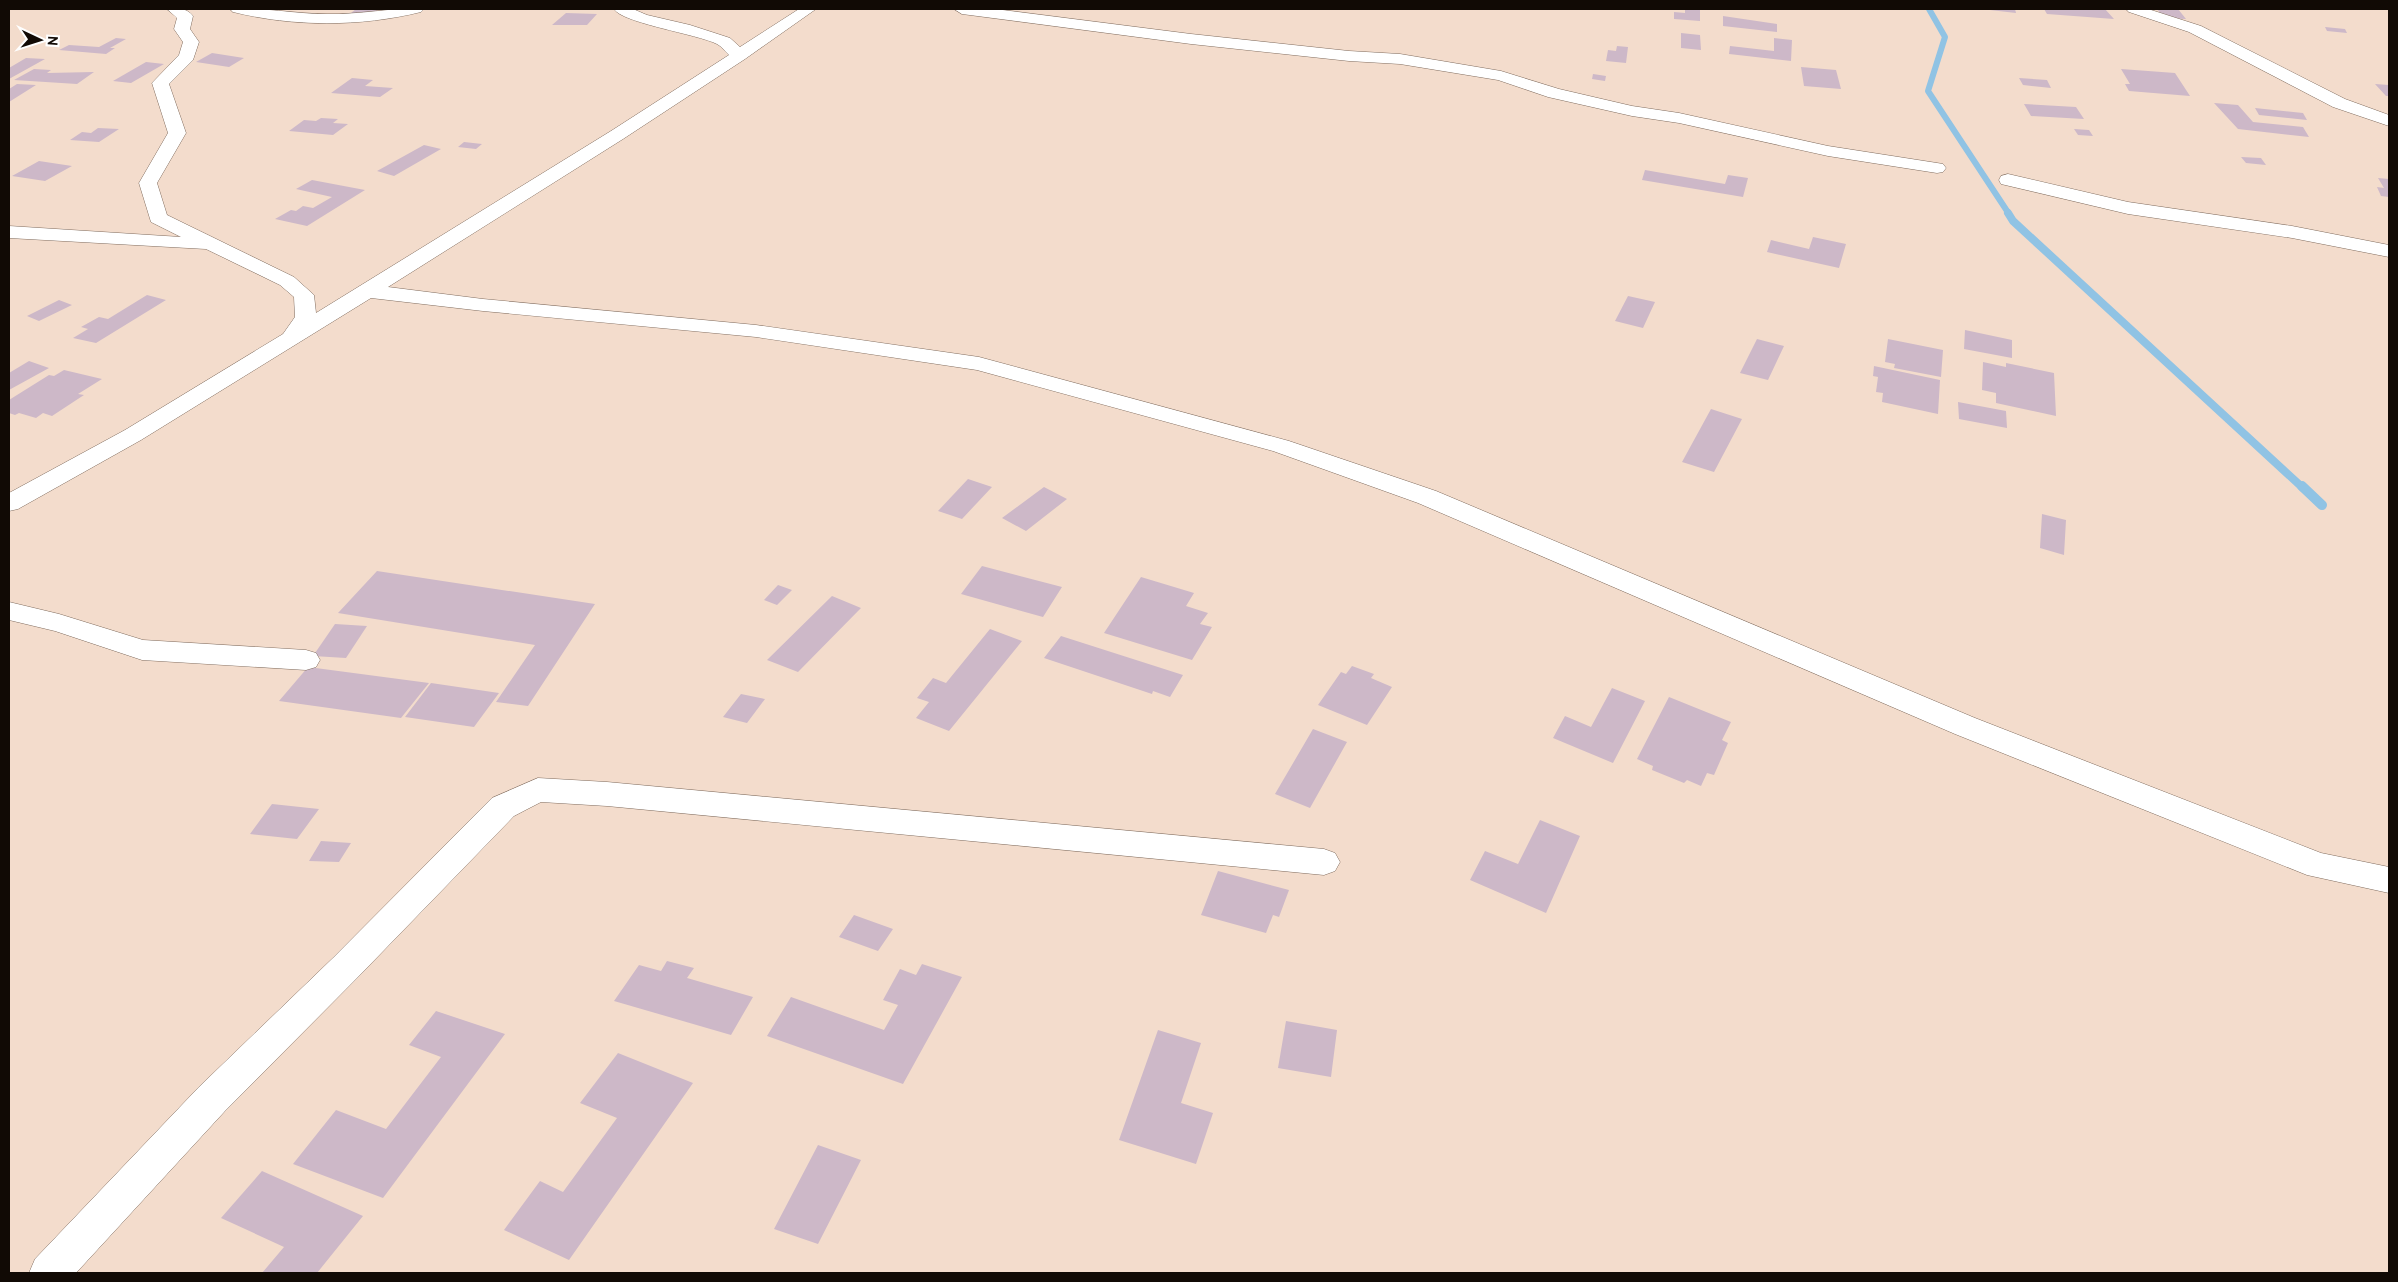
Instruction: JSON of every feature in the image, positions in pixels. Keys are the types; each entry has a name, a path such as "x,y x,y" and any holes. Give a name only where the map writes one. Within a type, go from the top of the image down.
{"street":[{"path":"174,9 185,16 182,29 191,42 187,57 160,83 177,133 148,183 158,218 287,281 304,295 306,318 292,336"},
{"path":"238,9 274,16 339,19 385,17 416,9"},
{"path":"621,9 642,18 685,28 724,41 739,56"},
{"path":"9,503 133,434 367,291 739,56 809,9"},
{"path":"962,9 1191,39 1349,56 1400,59 1501,76 1554,93 1606,105 1679,118 1828,151 1938,168"},
{"path":"2134,9 2195,29 2339,103 2389,122"},
{"path":"2008,180 2128,208 2292,232 2389,251"},
{"path":"9,232 212,245"},
{"path":"367,291 483,305 756,330 979,364 1281,446 1426,498 1956,723 2318,866 2389,880"},
{"path":"9,611 59,623 142,650 306,660"},
{"path":"49,1273 212,1099 346,967 503,807 538,790 607,794 1324,862"}],"building":[{"path":"356,9 379,9 373,14 351,13"},
{"path":"1685,9 1700,9 1700,21 1674,19 1674,12 1685,13"},
{"path":"2015,9 2016,13 1990,10"},
{"path":"2044,9 2105,9 2114,19 2047,14"},
{"path":"2157,9 2178,9 2186,19 2164,18"},
{"path":"566,13 597,14 587,25 552,25"},
{"path":"1723,16 1777,24 1777,32 1723,26"},
{"path":"2325,27 2345,29 2347,33 2327,31"},
{"path":"1681,33 1700,35 1701,50 1681,48"},
{"path":"116,38 126,39 110,48 115,48 106,54 59,50 69,45 99,47"},
{"path":"1774,38 1792,40 1791,61 1729,54 1730,46 1774,51"},
{"path":"1617,46 1628,47 1626,63 1606,61 1608,50 1616,51"},
{"path":"212,53 244,58 229,67 196,62"},
{"path":"26,58 45,59 9,79 9,68"},
{"path":"146,62 164,64 131,83 113,81"},
{"path":"1801,67 1836,70 1841,89 1804,86"},
{"path":"34,69 51,70 47,73 94,72 77,84 14,80"},
{"path":"2121,69 2175,73 2190,96 2129,91 2125,84 2130,84"},
{"path":"1593,74 1606,76 1605,81 1592,79"},
{"path":"352,78 373,80 365,86 393,88 380,97 331,93"},
{"path":"2019,78 2047,80 2051,88 2023,85"},
{"path":"17,84 36,85 9,102 9,89"},
{"path":"2375,84 2389,85 2389,96 2386,96"},
{"path":"2214,103 2238,105 2253,122 2303,127 2309,137 2238,129"},
{"path":"2024,104 2076,107 2084,119 2031,116"},
{"path":"2255,108 2303,113 2307,120 2259,115"},
{"path":"321,118 338,119 333,123 348,124 333,135 289,131 304,120 316,121"},
{"path":"98,128 119,129 99,142 70,140 82,132 91,133"},
{"path":"2074,129 2089,130 2093,136 2078,135"},
{"path":"464,142 482,144 476,149 458,147"},
{"path":"424,145 441,149 394,176 377,171"},
{"path":"2241,157 2261,158 2266,165 2246,163"},
{"path":"39,161 72,166 45,181 12,176"},
{"path":"1645,170 1725,184 1728,175 1748,178 1743,197 1642,180"},
{"path":"2378,178 2389,179 2389,197 2381,196 2377,187 2384,188"},
{"path":"312,180 365,190 307,226 275,219 291,210 296,211 303,206 313,208 332,197 296,189"},
{"path":"1813,237 1846,244 1839,268 1767,252 1771,240 1809,249"},
{"path":"147,295 166,300 96,343 73,338 88,329 81,327 99,317 108,319"},
{"path":"1628,296 1655,302 1643,328 1615,321"},
{"path":"59,300 72,305 39,321 27,316"},
{"path":"1965,330 2012,340 2012,358 1964,349"},
{"path":"1757,339 1784,346 1768,380 1740,373"},
{"path":"1888,339 1943,350 1941,377 1894,368 1895,364 1885,362"},
{"path":"29,361 49,368 9,390 9,373"},
{"path":"1983,362 2006,367 2006,363 2054,373 2056,416 1996,403 1996,393 1982,390"},
{"path":"1874,366 1940,380 1938,414 1882,402 1883,393 1876,392 1878,377 1873,376"},
{"path":"64,370 102,379 78,394 84,395 52,416 43,413 36,418 19,413 15,415 9,413 9,400 49,375 54,376"},
{"path":"1958,402 2006,411 2007,428 1959,419"},
{"path":"1711,409 1742,419 1714,472 1682,462"},
{"path":"968,479 992,487 962,519 938,511"},
{"path":"1044,487 1067,499 1026,531 1002,518"},
{"path":"2042,514 2066,520 2064,555 2040,548"},
{"path":"982,566 1062,587 1043,617 961,594"},
{"path":"377,571 595,604 528,706 496,702 535,645 338,613"},
{"path":"1141,577 1194,593 1186,606 1208,613 1200,624 1212,627 1192,660 1104,633"},
{"path":"778,585 792,590 777,605 764,600"},
{"path":"832,596 861,608 798,672 767,660"},
{"path":"335,624 367,626 346,658 313,656"},
{"path":"990,629 1022,641 949,731 916,718 929,702 917,698 933,678 946,683"},
{"path":"1061,636 1183,675 1170,697 1153,691 1152,694 1044,658"},
{"path":"1352,666 1374,674 1371,678 1392,687 1367,725 1318,705 1341,672 1346,674"},
{"path":"308,667 429,683 401,718 279,701"},
{"path":"431,683 499,693 474,727 405,717"},
{"path":"1612,688 1645,701 1613,763 1553,738 1565,716 1591,727"},
{"path":"741,694 765,699 747,723 723,717"},
{"path":"1669,697 1731,722 1722,740 1728,743 1714,775 1707,773 1701,786 1687,780 1684,783 1652,770 1653,766 1637,759"},
{"path":"1313,729 1347,742 1310,808 1275,794"},
{"path":"272,804 319,809 297,839 250,834"},
{"path":"1540,820 1580,836 1546,913 1470,880 1485,851 1518,864"},
{"path":"321,841 351,843 339,862 309,861"},
{"path":"1218,871 1289,890 1279,917 1273,915 1266,933 1201,915"},
{"path":"854,915 893,929 878,951 839,937"},
{"path":"667,961 694,968 687,978 753,997 731,1035 614,1001 639,965 661,971"},
{"path":"922,964 962,977 903,1084 767,1036 791,997 884,1030 898,1005 883,1000 900,969 916,975"},
{"path":"436,1011 505,1034 383,1198 293,1164 336,1110 386,1129 441,1057 409,1045"},
{"path":"1286,1021 1337,1030 1331,1077 1278,1068"},
{"path":"1158,1030 1201,1043 1181,1103 1213,1113 1196,1164 1119,1140"},
{"path":"618,1053 693,1083 569,1260 504,1230 540,1181 563,1192 617,1118 580,1103"},
{"path":"818,1145 861,1160 818,1244 774,1229"},
{"path":"262,1171 363,1216 317,1273 262,1273 284,1247 221,1218"}],"waterway":[{"path":"1929,9 1945,37 1928,91 2009,214"},
{"path":"2008,213 2013,221 2303,488"},
{"path":"2302,486 2322,505"}]}
